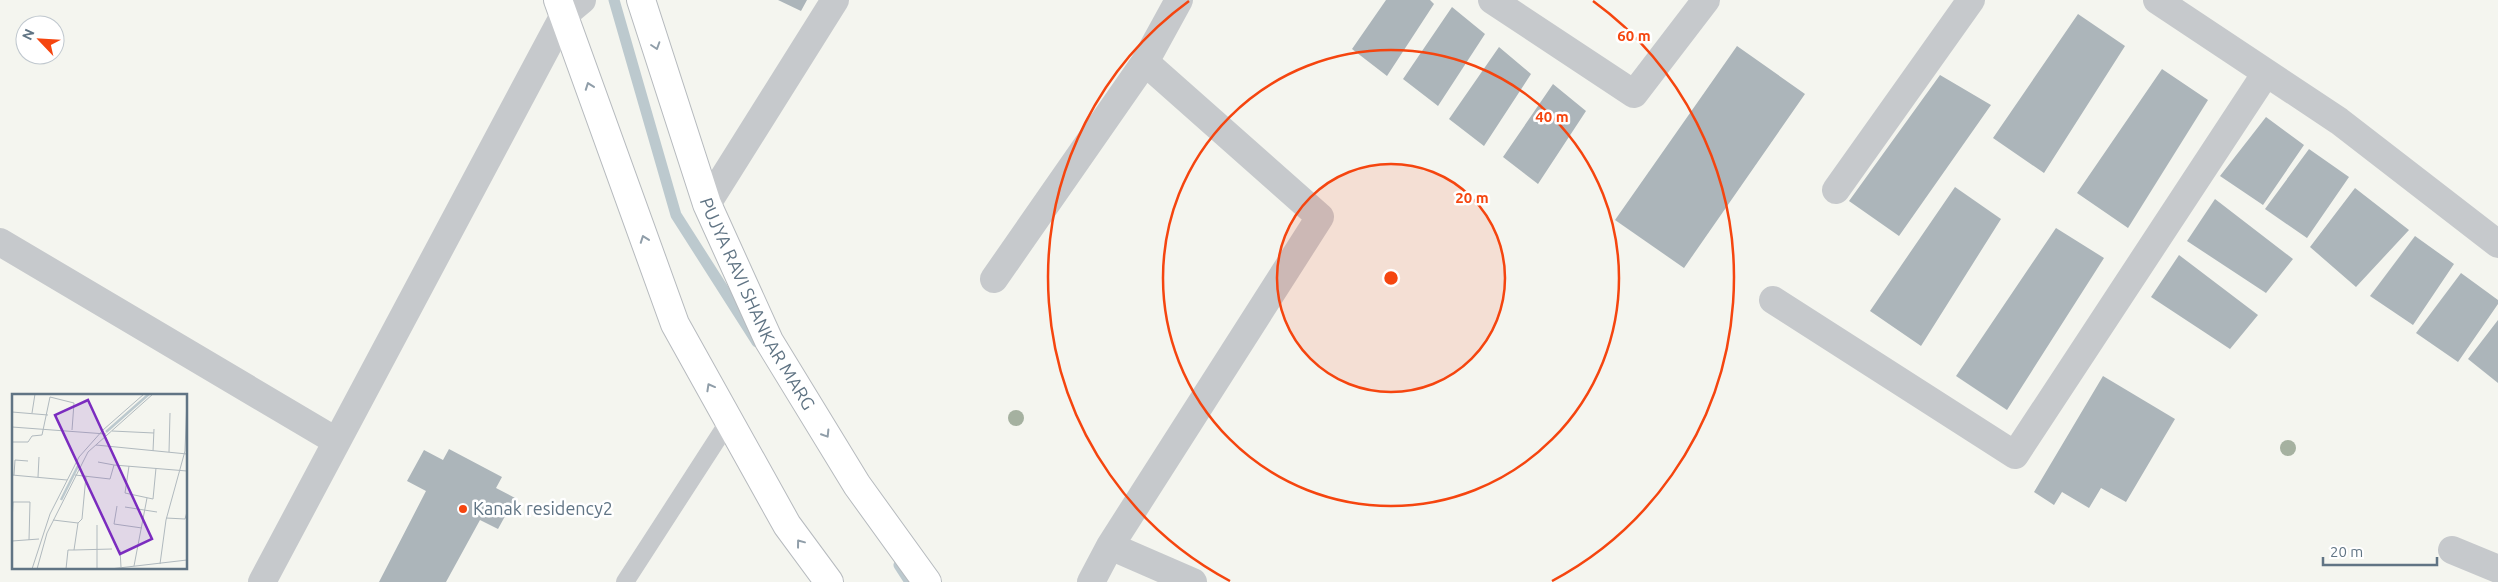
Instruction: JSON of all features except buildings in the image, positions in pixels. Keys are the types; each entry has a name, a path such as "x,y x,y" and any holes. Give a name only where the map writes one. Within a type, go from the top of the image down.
{"main road":[{"name":"PUJYA RAVI SHANKAR MARG","path":"641,0 707,204 769,341 857,485 926,582"},
{"path":"568,5 675,324 786,526 829,582"}],"street":[{"path":"707,204 835,0"},
{"path":"994,279 1145,62 1179,0"},
{"path":"1492,0 1634,94 1706,0"},
{"path":"1836,190 1971,0"},
{"path":"2157,0 2339,122 2498,244"},
{"path":"262,582 568,5"},
{"path":"1090,582 1110,546 1320,217 1145,62"},
{"path":"1773,300 2015,455 2266,73"},
{"path":"0,242 336,441"},
{"path":"1110,546 1192,582"},
{"path":"2452,550 2498,569"}],"lane":[{"path":"625,582 729,422"}],"waterway":[{"path":"614,0 676,215 757,342"},
{"path":"899,565 910,582"}],"place":[{"name":"Kanak residency2","path":"463,509"}]}
